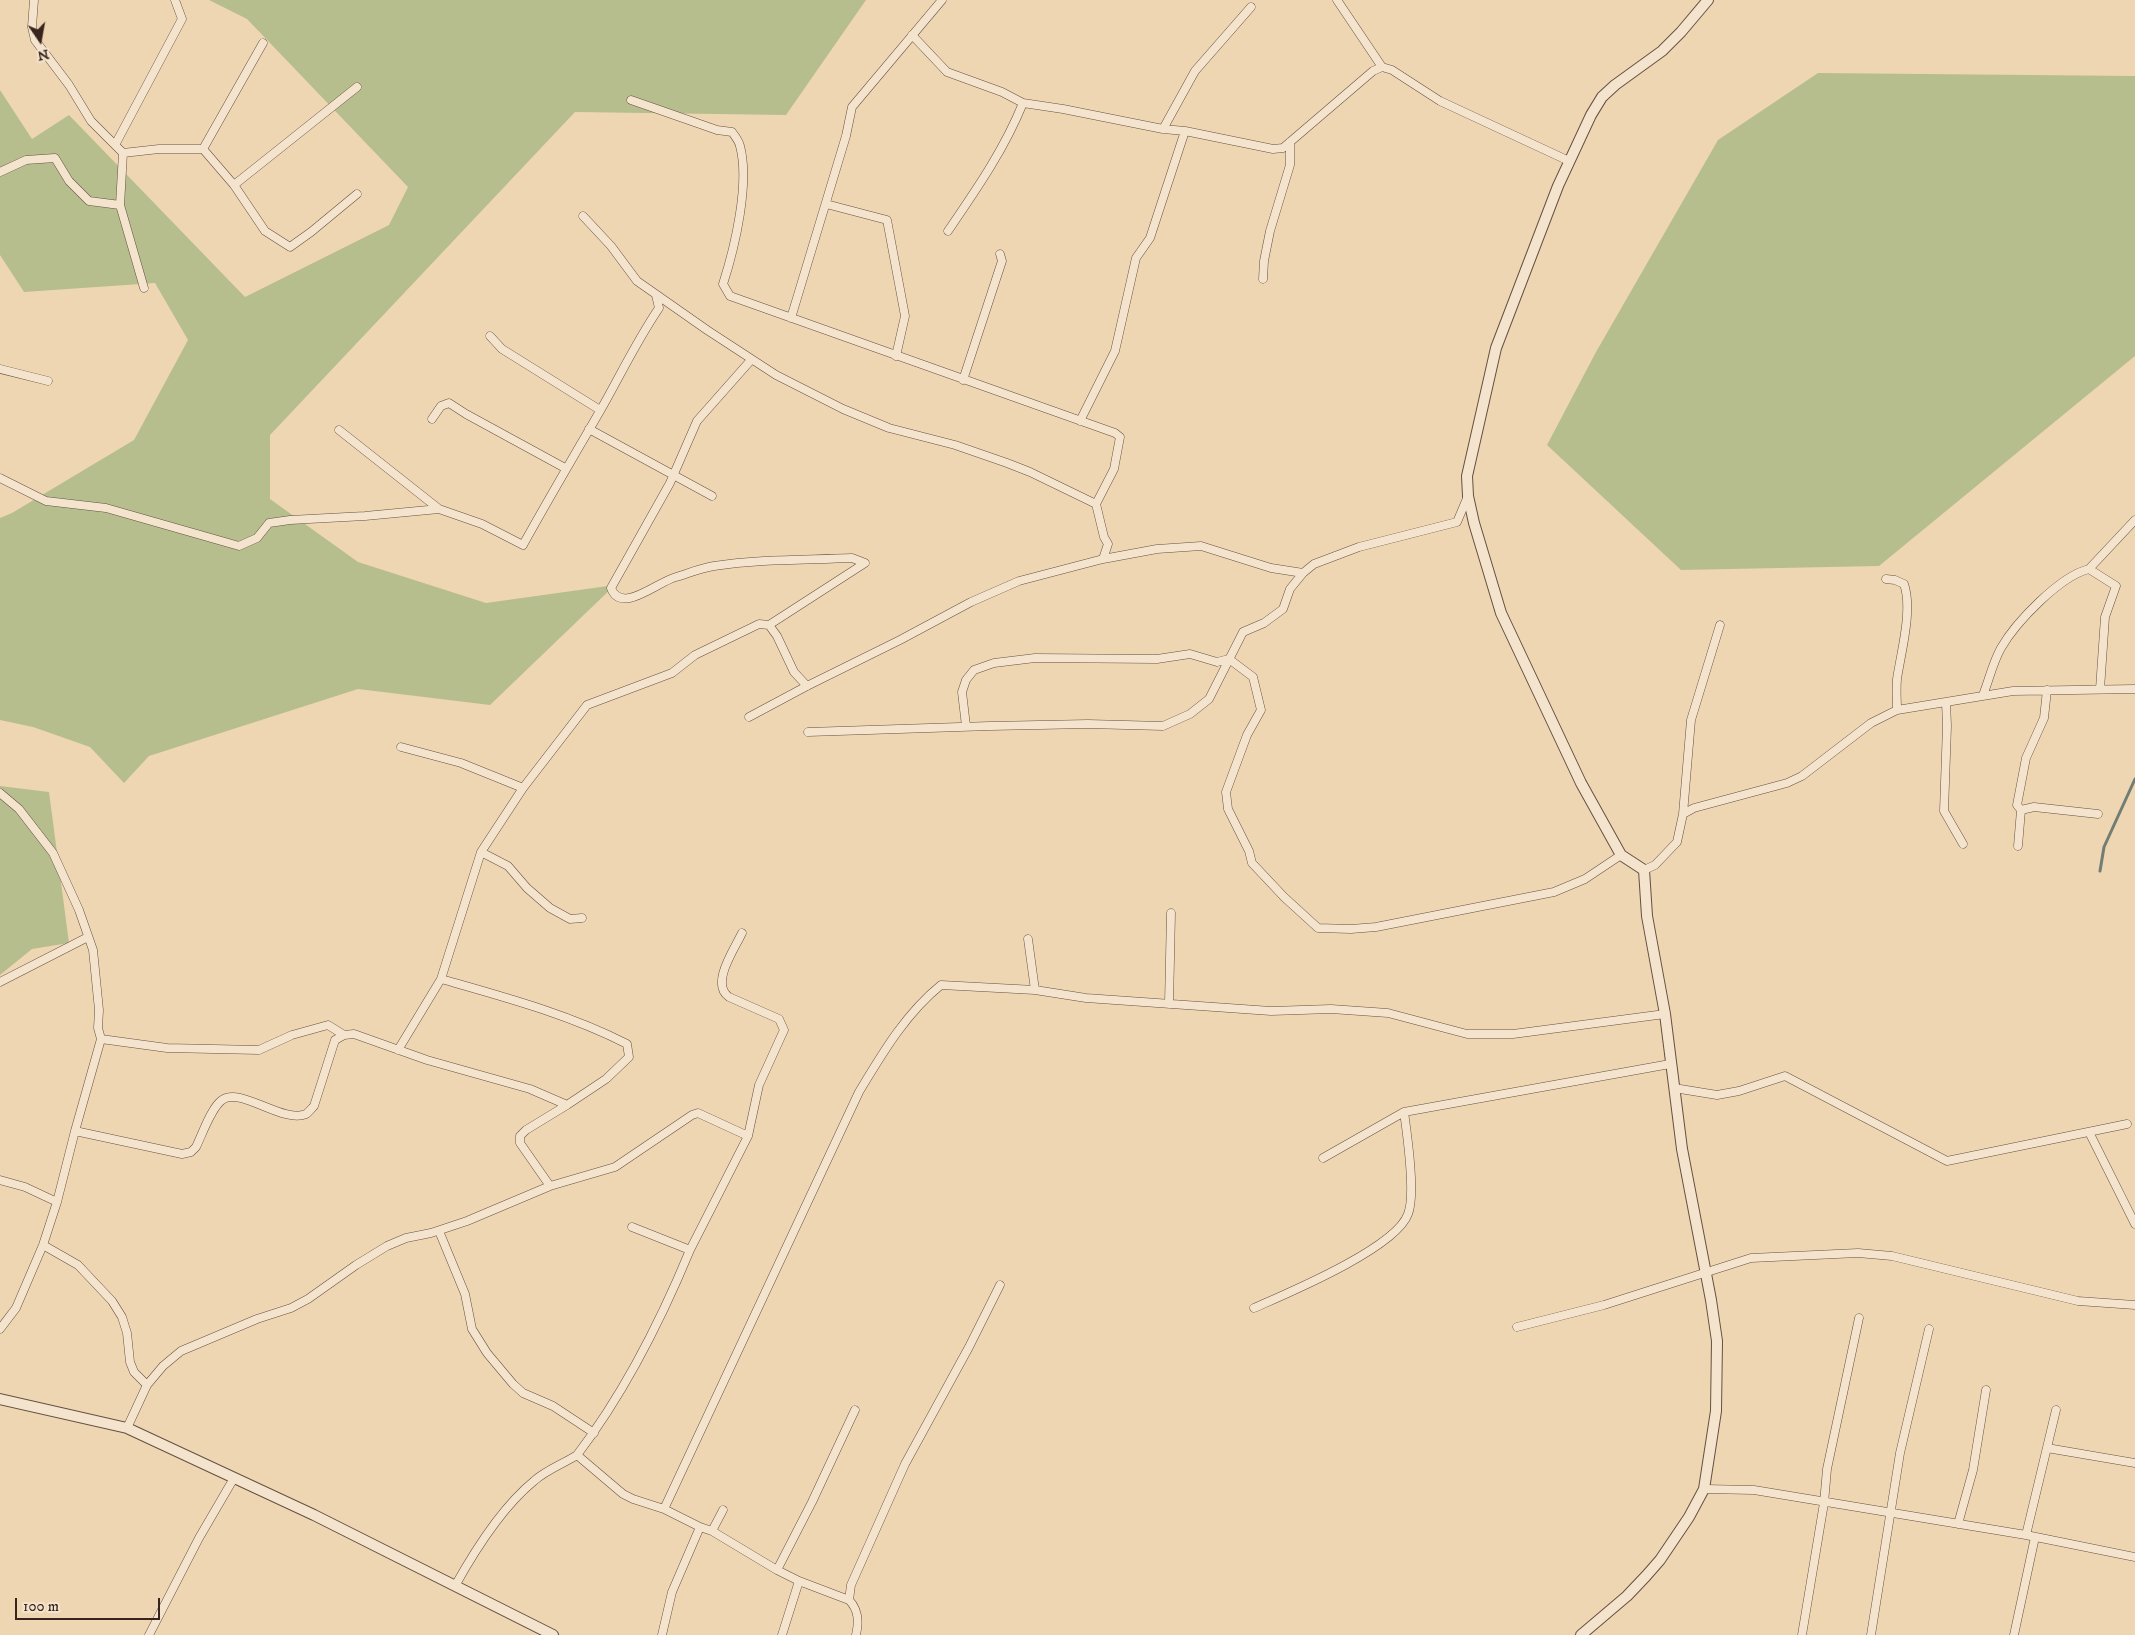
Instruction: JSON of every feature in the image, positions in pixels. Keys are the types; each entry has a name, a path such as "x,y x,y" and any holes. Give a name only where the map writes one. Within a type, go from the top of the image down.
{"street":[{"path":"34,0 32,27 35,40 69,85 91,121 123,153 120,205 144,288"},
{"path":"115,145 182,19 175,0"},
{"path":"790,318 826,204 852,107 942,0"},
{"path":"1337,0 1382,67 1392,70 1440,102 1569,161"},
{"path":"1644,870 1621,855 1581,783 1501,613 1468,496 1467,476 1496,348 1569,161 1591,115 1602,97 1615,85 1662,51 1708,0"},
{"path":"1163,129 1195,71 1251,7"},
{"path":"912,35 947,72 1002,92 1023,103 1063,108 1273,149 1283,148 1367,76 1382,67"},
{"path":"203,149 263,42"},
{"path":"234,185 357,87"},
{"path":"631,100 717,130 732,132 740,144 744,190 732,254 723,284 730,296 1120,437 1114,469 1096,504 1104,537 1108,544 1104,559"},
{"path":"948,231 985,177 1012,129 1023,103"},
{"path":"1080,421 1115,350 1136,258 1150,238 1185,131"},
{"path":"1263,279 1264,261 1270,231 1290,165 1290,142"},
{"path":"123,153 159,149 203,149 234,185 265,231 290,247 312,232 357,194"},
{"path":"0,172 26,160 55,158 69,181 89,201 120,205"},
{"path":"826,204 887,220 905,316 896,356"},
{"path":"583,216 612,246 636,281 751,360 843,409 889,428 955,445 1007,463 1096,504"},
{"path":"963,380 1002,261 1000,254"},
{"path":"339,430 439,509 482,524 523,545 637,341 659,308 656,295"},
{"path":"490,336 502,349 600,410"},
{"path":"398,1050 441,979 481,852 523,788 587,705 672,673 695,655 759,624 769,625 865,564 852,558 748,562 712,567 665,580 630,600 621,599 613,595 611,588 673,476 698,421 751,360"},
{"path":"0,369 48,381"},
{"path":"432,420 441,406 449,403 565,468"},
{"path":"589,429 712,496"},
{"path":"0,478 46,501 106,508 239,546 257,538 270,523 439,509"},
{"path":"808,732 966,726 1088,724 1163,726 1190,714 1209,698 1243,632 1264,623 1283,609 1290,589 1303,573 1314,564 1358,547 1458,522 1468,496"},
{"path":"1983,695 2001,648 2017,625 2052,589 2081,571 2089,569 2135,520"},
{"path":"749,717 971,602 1019,581 1104,559 1157,549 1201,546 1271,568 1303,573"},
{"path":"2089,569 2116,586 2104,626 2100,689"},
{"path":"1886,579 1896,580 1904,584 1906,590 1907,616 1896,683 1897,710"},
{"path":"769,625 777,636 794,672 807,686"},
{"path":"1644,870 1655,865 1677,842 1683,814 1691,720 1720,625"},
{"path":"966,726 962,692 966,680 974,670 994,663 1035,658 1157,659 1190,654 1217,662 1229,659"},
{"path":"1229,659 1253,677 1261,710 1246,735 1226,792 1228,810 1249,851 1252,863 1284,897 1318,928 1351,929 1376,927 1554,892 1585,879 1621,855"},
{"path":"1683,814 1694,808 1787,783 1802,776 1871,723 1897,710 2013,691 2135,689"},
{"path":"2018,846 2021,810 2017,805 2026,758 2044,718 2047,690"},
{"path":"1946,702 1944,811 1964,844"},
{"path":"401,747 461,763 523,788"},
{"path":"0,794 19,809 53,853 76,902 93,950 99,1010 98,1028 101,1039 57,1202 43,1245 16,1308 0,1330"},
{"path":"2021,810 2034,807 2098,814"},
{"path":"481,852 508,866 550,908 570,919 582,918"},
{"path":"1582,1635 1627,1596 1660,1560 1689,1517 1704,1489 1716,1401 1717,1341 1706,1272 1689,1193 1670,1064 1665,1014 1648,916 1644,870"},
{"path":"1169,1004 1171,914"},
{"path":"455,1586 472,1555 490,1530 526,1488 542,1474 576,1455 594,1433 650,1338 690,1250 748,1136 759,1085 784,1030 779,1019 729,997 724,994 721,988 721,978 742,933"},
{"path":"0,982 88,937"},
{"path":"1028,939 1035,990"},
{"path":"441,979 534,1005 578,1024 596,1028 627,1044 629,1057 606,1079 526,1130 520,1136 520,1143 550,1186"},
{"path":"664,1509 858,1092 881,1055 921,1001 941,985 1035,990 1070,997 1271,1011 1331,1009 1388,1013 1467,1034 1491,1035 1665,1014"},
{"path":"101,1039 167,1048 259,1050 292,1035 328,1025 344,1035"},
{"path":"75,1131 182,1154 191,1152 196,1147 216,1106 222,1099 233,1096 297,1116 307,1114 314,1106 335,1040 344,1035 354,1034 398,1050 530,1089 567,1105"},
{"path":"1323,1158 1404,1112 1670,1064"},
{"path":"1674,1088 1717,1095 1739,1091 1785,1076 1947,1160 2127,1124"},
{"path":"1254,1308 1304,1285 1379,1245 1400,1228 1408,1214 1411,1197 1404,1112"},
{"path":"127,1428 147,1385 163,1366 181,1351 257,1319 291,1308 308,1299 387,1246 406,1238 439,1231 550,1186 615,1167 692,1115 698,1113 748,1136"},
{"path":"2089,1132 2135,1224"},
{"path":"0,1180 25,1188 57,1202"},
{"path":"632,1227 690,1250"},
{"path":"439,1231 465,1294 472,1329 487,1353 523,1393 553,1406 594,1433"},
{"path":"43,1245 78,1265 112,1301 122,1317 128,1333 134,1372 147,1385"},
{"path":"1517,1327 1604,1305 1751,1258 1770,1256 1858,1253 1892,1256 2078,1301 2135,1305"},
{"path":"849,1600 851,1585 905,1464 969,1347 1000,1285"},
{"path":"1802,1635 1833,1436 1859,1318"},
{"path":"1871,1635 1900,1452 1929,1329"},
{"path":"1958,1524 1973,1470 1986,1390"},
{"path":"0,1399 127,1428 314,1515 548,1634"},
{"path":"777,1570 812,1502 855,1410"},
{"path":"2026,1535 2056,1410"},
{"path":"2047,1448 2135,1463"},
{"path":"576,1455 632,1500 664,1509 712,1531 798,1581 849,1600 857,1611 856,1635"},
{"path":"149,1635 199,1538 234,1478"},
{"path":"1704,1489 1754,1490 2026,1535 2135,1557"},
{"path":"712,1531 723,1510"},
{"path":"662,1635 672,1592 700,1527"},
{"path":"2014,1635 2035,1537"},
{"path":"782,1635 798,1581"}],"green space":[{"path":"209,0 866,0 786,115 575,112 270,435 270,499 358,562 486,603 615,585 490,705 358,689 149,756 124,783 90,747 33,727 0,720 0,518 12,513 134,440 188,340 155,283 24,292 0,255 0,90 32,139 69,115 245,297 389,225 408,187 247,19"},
{"path":"1818,73 2135,76 2135,356 1879,566 1681,570 1547,445 1596,352 1718,140"},
{"path":"0,786 49,792 69,943 32,949 0,975"}],"waterway":[{"path":"2100,871 2104,847 2135,779"}]}
